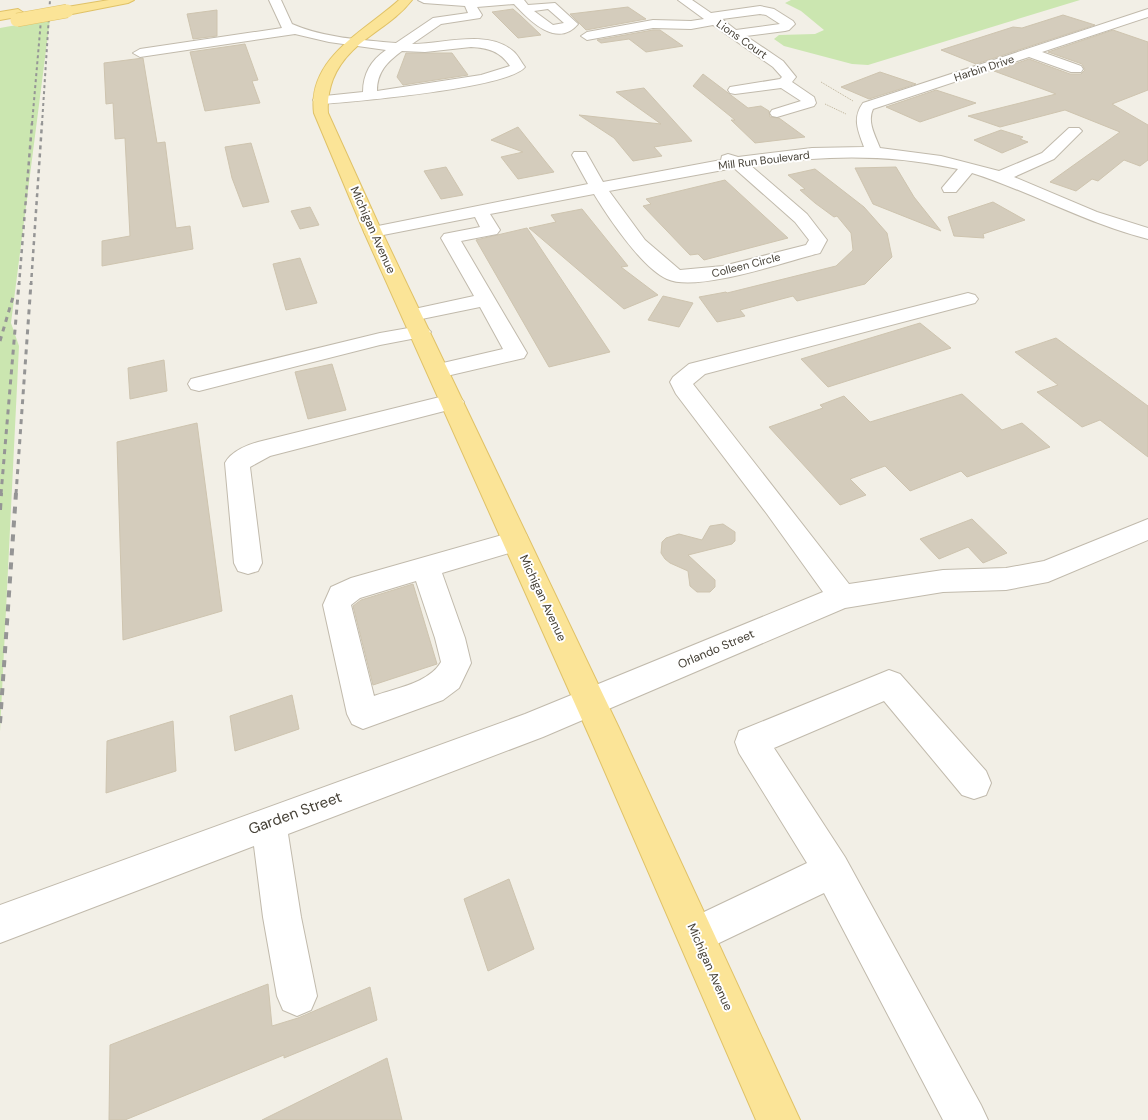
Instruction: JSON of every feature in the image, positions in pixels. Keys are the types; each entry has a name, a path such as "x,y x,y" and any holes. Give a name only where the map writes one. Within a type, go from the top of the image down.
{"main road":[{"path":"67,7 89,0"},
{"path":"0,16 17,16 67,7 128,0"},
{"path":"320,100 327,75 340,53 352,41 396,10 406,0"},
{"path":"327,75 352,54 411,13 426,0"},
{"path":"0,23 17,16"},
{"name":"Michigan Avenue","path":"320,100 322,113 373,232 591,702 778,1120"}],"street":[{"path":"275,0 284,22 295,30"},
{"path":"426,0 469,4 520,3"},
{"name":"Lions Court","path":"684,0 784,70 789,77 784,83"},
{"path":"469,4 476,15 501,42 498,48"},
{"path":"586,36 653,24 691,25 760,10 770,12 789,24 785,27 716,39"},
{"name":"Harbin Drive","path":"874,152 861,118 863,111 868,106 1148,13"},
{"path":"370,96 370,79 374,70 386,56 399,46 438,21 476,15"},
{"path":"1117,24 1140,31"},
{"path":"140,52 295,30 352,41 399,46 422,48 465,43 498,48 507,50 518,67 510,72 486,78 400,93 320,100"},
{"path":"460,58 465,43"},
{"path":"1031,52 1076,69"},
{"path":"735,90 784,83 809,100 809,104 777,113"},
{"path":"999,177 1048,156 1074,132"},
{"name":"Mill Run Boulevard","path":"373,232 522,202 738,163 814,154 874,152 915,156 999,177 1082,213 1148,234"},
{"path":"718,154 738,163"},
{"path":"580,155 598,188"},
{"name":"Colleen Circle","path":"598,188 647,253 675,276 704,276 813,249 818,240 800,218 738,163"},
{"path":"950,188 968,168"},
{"path":"438,371 516,353 450,238 491,230 480,211"},
{"path":"842,598 776,507 684,389 681,382 697,369 968,299"},
{"path":"199,384 380,339 416,324 486,300"},
{"path":"248,563 237,463 262,449 452,402"},
{"name":"Orlando Street","path":"591,702 842,598 943,582 1006,579 1048,571 1148,529"},
{"path":"426,568 450,638 456,663 448,678 432,690 363,714 337,605 340,595 351,589 516,541"},
{"path":"966,1120 832,870 751,742 889,684 974,783"},
{"name":"Garden Street","path":"0,924 532,726 591,702"},
{"path":"269,823 282,917 297,996"},
{"path":"696,935 832,870"}],"path":[{"path":"821,82 850,99 859,102"},
{"path":"824,103 849,115"}],"green space":[{"path":"791,0 1080,0 868,65 852,64 784,46 774,39 779,35 815,34 824,30 801,11 785,3"},
{"path":"50,19 11,323 19,346 0,732 0,28"}],"building":[{"path":"628,7 646,19 586,30 570,14"},
{"path":"513,9 541,35 518,38 492,12"},
{"path":"217,10 217,36 193,39 187,14"},
{"path":"1063,15 1095,25 976,64 941,50 1013,27 1022,28"},
{"path":"660,30 683,46 646,52 629,39 601,43 597,40"},
{"path":"1113,30 1148,42 1148,90 1112,104 1148,125 1148,160 1140,166 1124,160 1098,181 1092,179 1076,191 1050,182 1120,132 1065,110 1000,127 968,116 1056,94 994,71 1029,59 1070,74 1081,74 1085,70 1082,64 1048,52"},
{"path":"245,44 258,80 252,81 260,103 205,111 190,52"},
{"path":"406,53 452,53 468,75 403,85 397,77"},
{"path":"143,58 157,143 165,142 176,228 190,226 193,249 102,266 102,241 130,236 125,138 115,139 113,103 106,104 104,63"},
{"path":"880,72 916,84 869,99 841,87"},
{"path":"703,74 748,108 761,106 769,111 770,117 779,118 805,137 755,143 731,120 735,120 693,86"},
{"path":"644,88 692,141 654,147 662,156 633,161 614,138 579,115 661,124 616,92"},
{"path":"936,90 976,103 920,122 886,107"},
{"path":"518,127 554,172 518,179 501,157 523,152 491,140"},
{"path":"1001,130 1023,137 1020,139 1028,142 1002,153 974,140"},
{"path":"251,143 269,202 243,207 232,178 225,147"},
{"path":"446,167 463,195 441,199 424,171"},
{"path":"896,167 914,197 941,231 873,204 855,168"},
{"path":"815,169 864,207 887,233 892,257 865,284 797,301 793,296 740,310 745,316 717,322 699,297 727,293 836,266 853,250 851,233 837,216 834,217 815,203 800,190 805,189 788,175"},
{"path":"725,180 788,238 704,260 698,254 690,255 643,206 651,204 646,199"},
{"path":"993,202 1025,220 983,234 984,238 954,236 948,217"},
{"path":"310,207 319,225 300,229 291,211"},
{"path":"582,209 628,266 621,267 658,295 624,309 529,228 556,222 551,215"},
{"path":"527,228 610,352 549,367 476,240"},
{"path":"300,258 317,303 286,310 273,264"},
{"path":"663,296 693,303 679,327 648,320"},
{"path":"920,323 951,348 828,387 801,359"},
{"path":"1056,338 1148,406 1148,457 1100,420 1082,427 1037,392 1058,385 1015,352"},
{"path":"164,360 167,391 130,399 128,368"},
{"path":"332,364 346,410 308,419 295,372"},
{"path":"962,394 1002,430 1022,423 1050,447 967,477 961,471 910,491 885,466 850,479 866,495 840,505 769,427 823,408 820,405 844,396 870,422"},
{"path":"197,423 222,611 123,640 117,442"},
{"path":"972,519 1007,553 983,563 968,547 939,559 920,539"},
{"path":"723,524 735,532 735,541 732,544 688,555 715,580 715,587 710,592 697,592 690,586 688,571 665,559 661,553 662,542 666,538 679,534 702,540 710,526"},
{"path":"413,584 437,664 373,685 353,606 361,600"},
{"path":"292,695 299,729 235,751 230,716"},
{"path":"173,721 176,771 106,793 107,741"},
{"path":"509,879 534,949 488,971 464,899"},
{"path":"268,984 272,1026 298,1018 370,987 377,1020 284,1058 284,1055 125,1120 109,1120 110,1045"},
{"path":"387,1058 402,1120 262,1120"}],"railway":[{"path":"42,124 50,0"},
{"path":"32,124 41,20"},
{"path":"19,285 32,123"},
{"path":"31,285 42,123"},
{"path":"1,494 19,283"},
{"path":"16,494 31,283"},
{"path":"0,341 13,297"},
{"path":"0,510 1,493"},
{"path":"0,723 16,493"}]}
